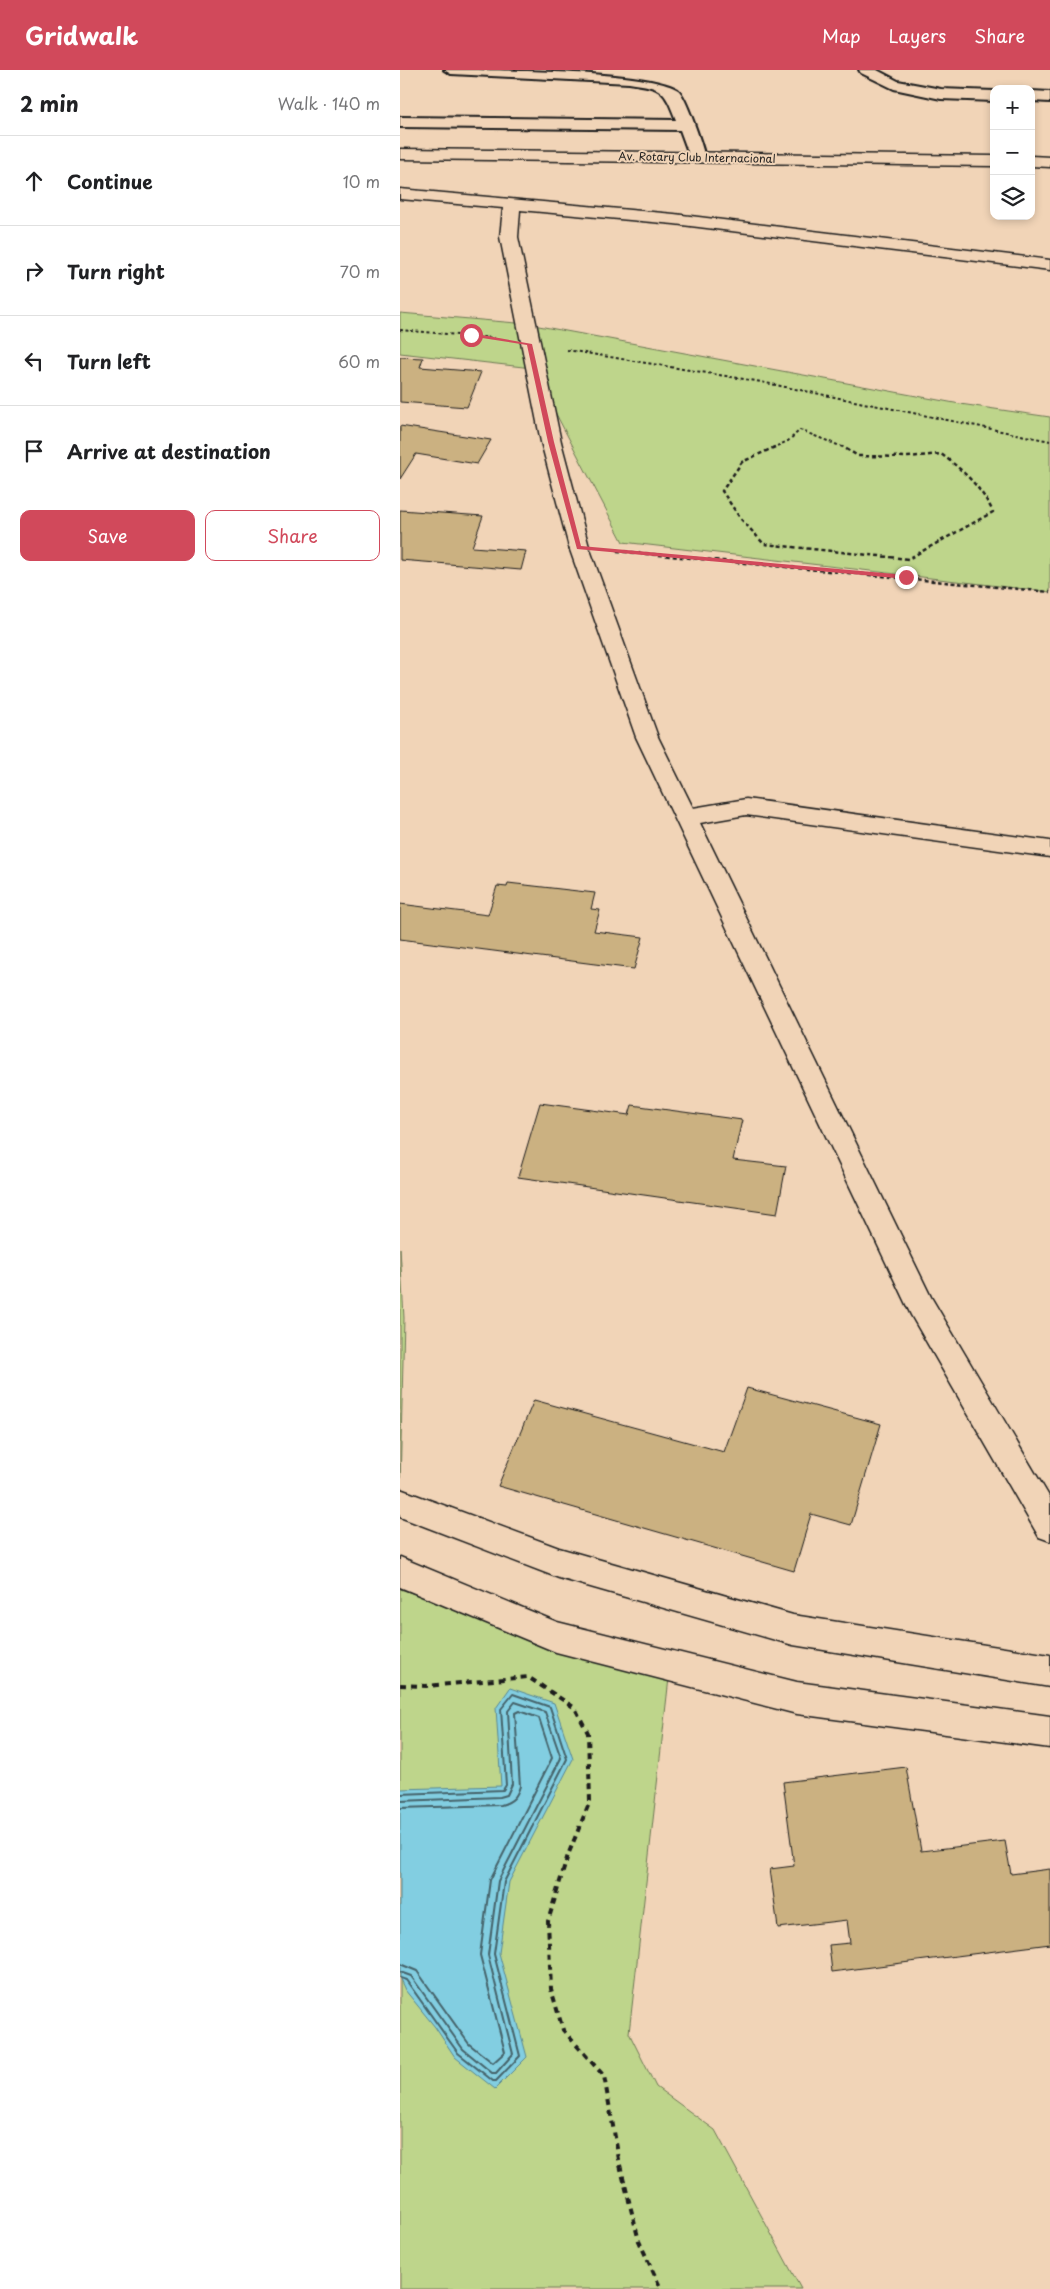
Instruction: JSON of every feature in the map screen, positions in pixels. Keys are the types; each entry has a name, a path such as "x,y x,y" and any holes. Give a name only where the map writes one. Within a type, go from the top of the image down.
{"street":[{"name":"Av. Rotary Club Internacional","path":"400,154 990,161"},
{"path":"1035,161 1050,162"},
{"path":"400,194 767,229 1050,265"},
{"path":"512,205 509,237 551,442 579,547 647,737 920,1306 1050,1527"},
{"path":"685,818 746,807 1050,849"},
{"path":"400,1503 559,1563 792,1630 1050,1671"},
{"path":"400,1572 556,1637 797,1698 1050,1732"}],"lane":[{"path":"451,70 629,78 656,84 674,93 684,125 693,140 697,157"},
{"path":"866,70 894,85 941,94 990,96"},
{"path":"1035,96 1050,97"},
{"path":"400,122 684,125"}],"path":[{"path":"400,330 471,335 756,381 1050,441"},
{"path":"800,430 837,444 858,456 908,457 941,454 968,474 987,497 993,512 908,558 764,544 740,518 722,491 742,462 788,441 800,430"},
{"path":"579,547 1050,592"},
{"path":"400,1685 426,1686 528,1677 575,1708 588,1733 590,1801 568,1855 548,1921 551,1989 562,2030 604,2076 620,2165 639,2241 661,2289"}],"green space":[{"path":"400,313 528,324 960,404 1050,417 1050,592 623,542 532,368 400,353"},
{"path":"400,1248 404,1318 400,1486"},
{"path":"400,1589 669,1678 629,2033 656,2087 715,2130 801,2289 400,2289"}],"water":[{"path":"510,1688 554,1703 573,1759 509,1882 499,1953 527,2057 495,2089 455,2057 435,2027 405,1990 400,1979 400,1789 501,1786 496,1708"}],"building":[{"path":"400,357 423,358 420,367 481,372 467,407 400,402"},
{"path":"400,426 491,440 477,464 416,454 400,479"},
{"path":"400,510 483,516 472,547 526,551 521,570 400,560"},
{"path":"508,883 595,893 591,909 600,910 594,931 643,937 634,969 400,939 400,904 488,915 497,886 507,887"},
{"path":"540,1103 629,1115 632,1105 742,1120 733,1160 786,1166 777,1214 518,1177"},
{"path":"747,1388 881,1424 851,1525 811,1514 794,1571 498,1486 534,1400 724,1452"},
{"path":"906,1767 921,1851 1005,1841 1011,1874 1050,1869 1050,1944 832,1972 829,1945 850,1943 847,1920 778,1928 770,1869 794,1866 783,1782"}],"route":[{"path":"471,335 530,344 551,442 579,547 906,577"}]}
